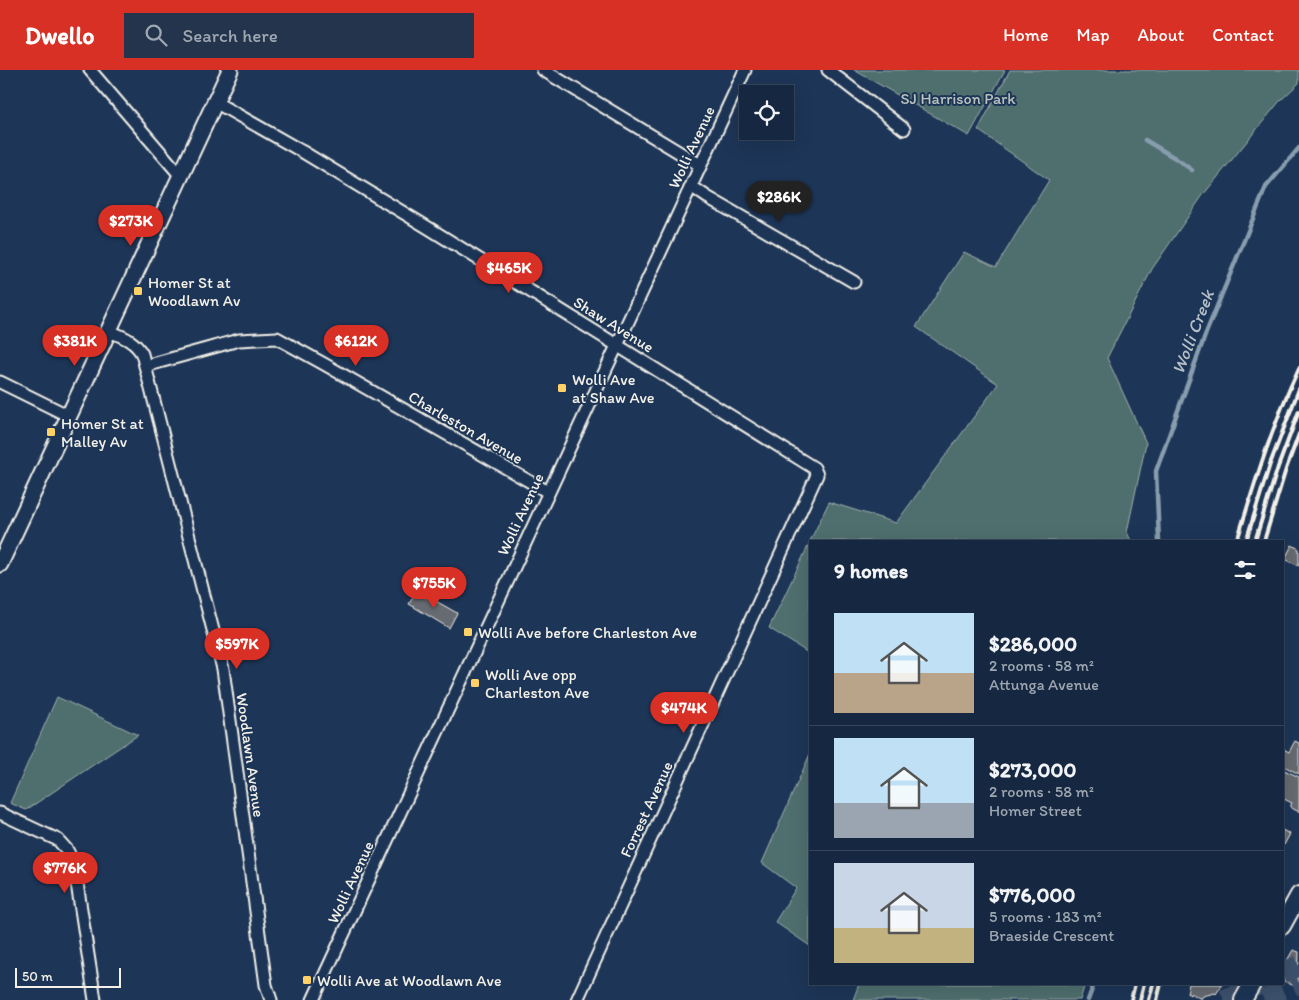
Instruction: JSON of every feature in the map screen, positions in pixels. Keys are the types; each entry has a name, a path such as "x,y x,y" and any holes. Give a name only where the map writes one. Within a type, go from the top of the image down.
{"main road":[{"path":"1284,923 1297,905"},
{"path":"1243,1000 1251,985"}],"street":[{"path":"90,70 180,175"},
{"path":"0,564 230,70"},
{"path":"543,70 700,165"},
{"path":"828,70 904,128"},
{"name":"Wolli Avenue","path":"313,1000 616,345 746,71"},
{"name":"Shaw Avenue","path":"215,102 304,152 814,468"},
{"path":"691,186 854,282"},
{"name":"Woodlawn Avenue","path":"109,331 130,340 138,346 142,354 224,669 266,985 271,1000"},
{"name":"Charleston Avenue","path":"145,366 239,340 277,338 548,492"},
{"path":"0,382 69,416"},
{"name":"Forrest Avenue","path":"577,1000 817,475 814,468"},
{"path":"0,813 58,840 71,857 74,864 95,1000"}],"green space":[{"name":"SJ Harrison Park","path":"854,70 1005,70 969,136"},
{"path":"1010,70 1299,70 1299,83 1279,102 1203,195 1152,269 1107,358 1146,443 1127,532 1131,540 810,540 829,502 896,523 998,384 916,327 964,252 996,267 1049,180 978,130"},
{"path":"809,544 809,653 769,628"},
{"path":"57,697 138,735 26,810 10,803"},
{"path":"809,756 809,945 775,922 796,888 762,863"},
{"path":"859,985 1085,985 1080,1000 853,1000"}],"building":[{"path":"1292,545 1299,549 1299,566 1285,559"},
{"path":"416,592 457,613 449,628 409,604"},
{"path":"1295,741 1299,743 1299,774 1284,766 1284,749 1289,752"},
{"path":"1284,770 1299,777 1299,812 1290,807 1292,803 1284,799"},
{"path":"1284,831 1290,834 1284,845"},
{"path":"1293,950 1299,952 1298,988 1284,981 1284,972 1288,965 1285,964"},
{"path":"1189,985 1222,985 1216,994 1203,996 1201,999 1191,993 1190,995 1187,993"}],"waterway":[{"path":"1145,140 1192,170"},
{"name":"Wolli Creek","path":"1159,540 1156,471 1206,333 1266,187 1299,148"},
{"name":"Wolli Creek","path":"1088,1000 1094,985"}],"tunnel":[{"path":"1284,972 1299,966"},
{"path":"1264,1000 1299,983"},
{"path":"1224,1000 1258,985"}],"railway":[{"path":"1237,540 1273,431 1299,368"},
{"path":"1246,540 1270,464 1299,389"},
{"path":"1255,540 1278,467 1299,411"},
{"path":"1264,540 1299,434"},
{"path":"1131,1000 1135,985"},
{"path":"1140,1000 1144,985"},
{"path":"1149,1000 1153,985"},
{"path":"1157,1000 1161,985"}],"place":[{"name":"Homer St at Woodlawn Av","path":"138,291"},
{"name":"Wolli Ave at Shaw Ave","path":"562,388"},
{"name":"Homer St at Malley Av","path":"51,432"},
{"name":"Wolli Ave before Charleston Ave","path":"468,632"},
{"name":"Wolli Ave opp Charleston Ave","path":"475,683"},
{"name":"Wolli Ave at Woodlawn Ave","path":"307,980"}]}
